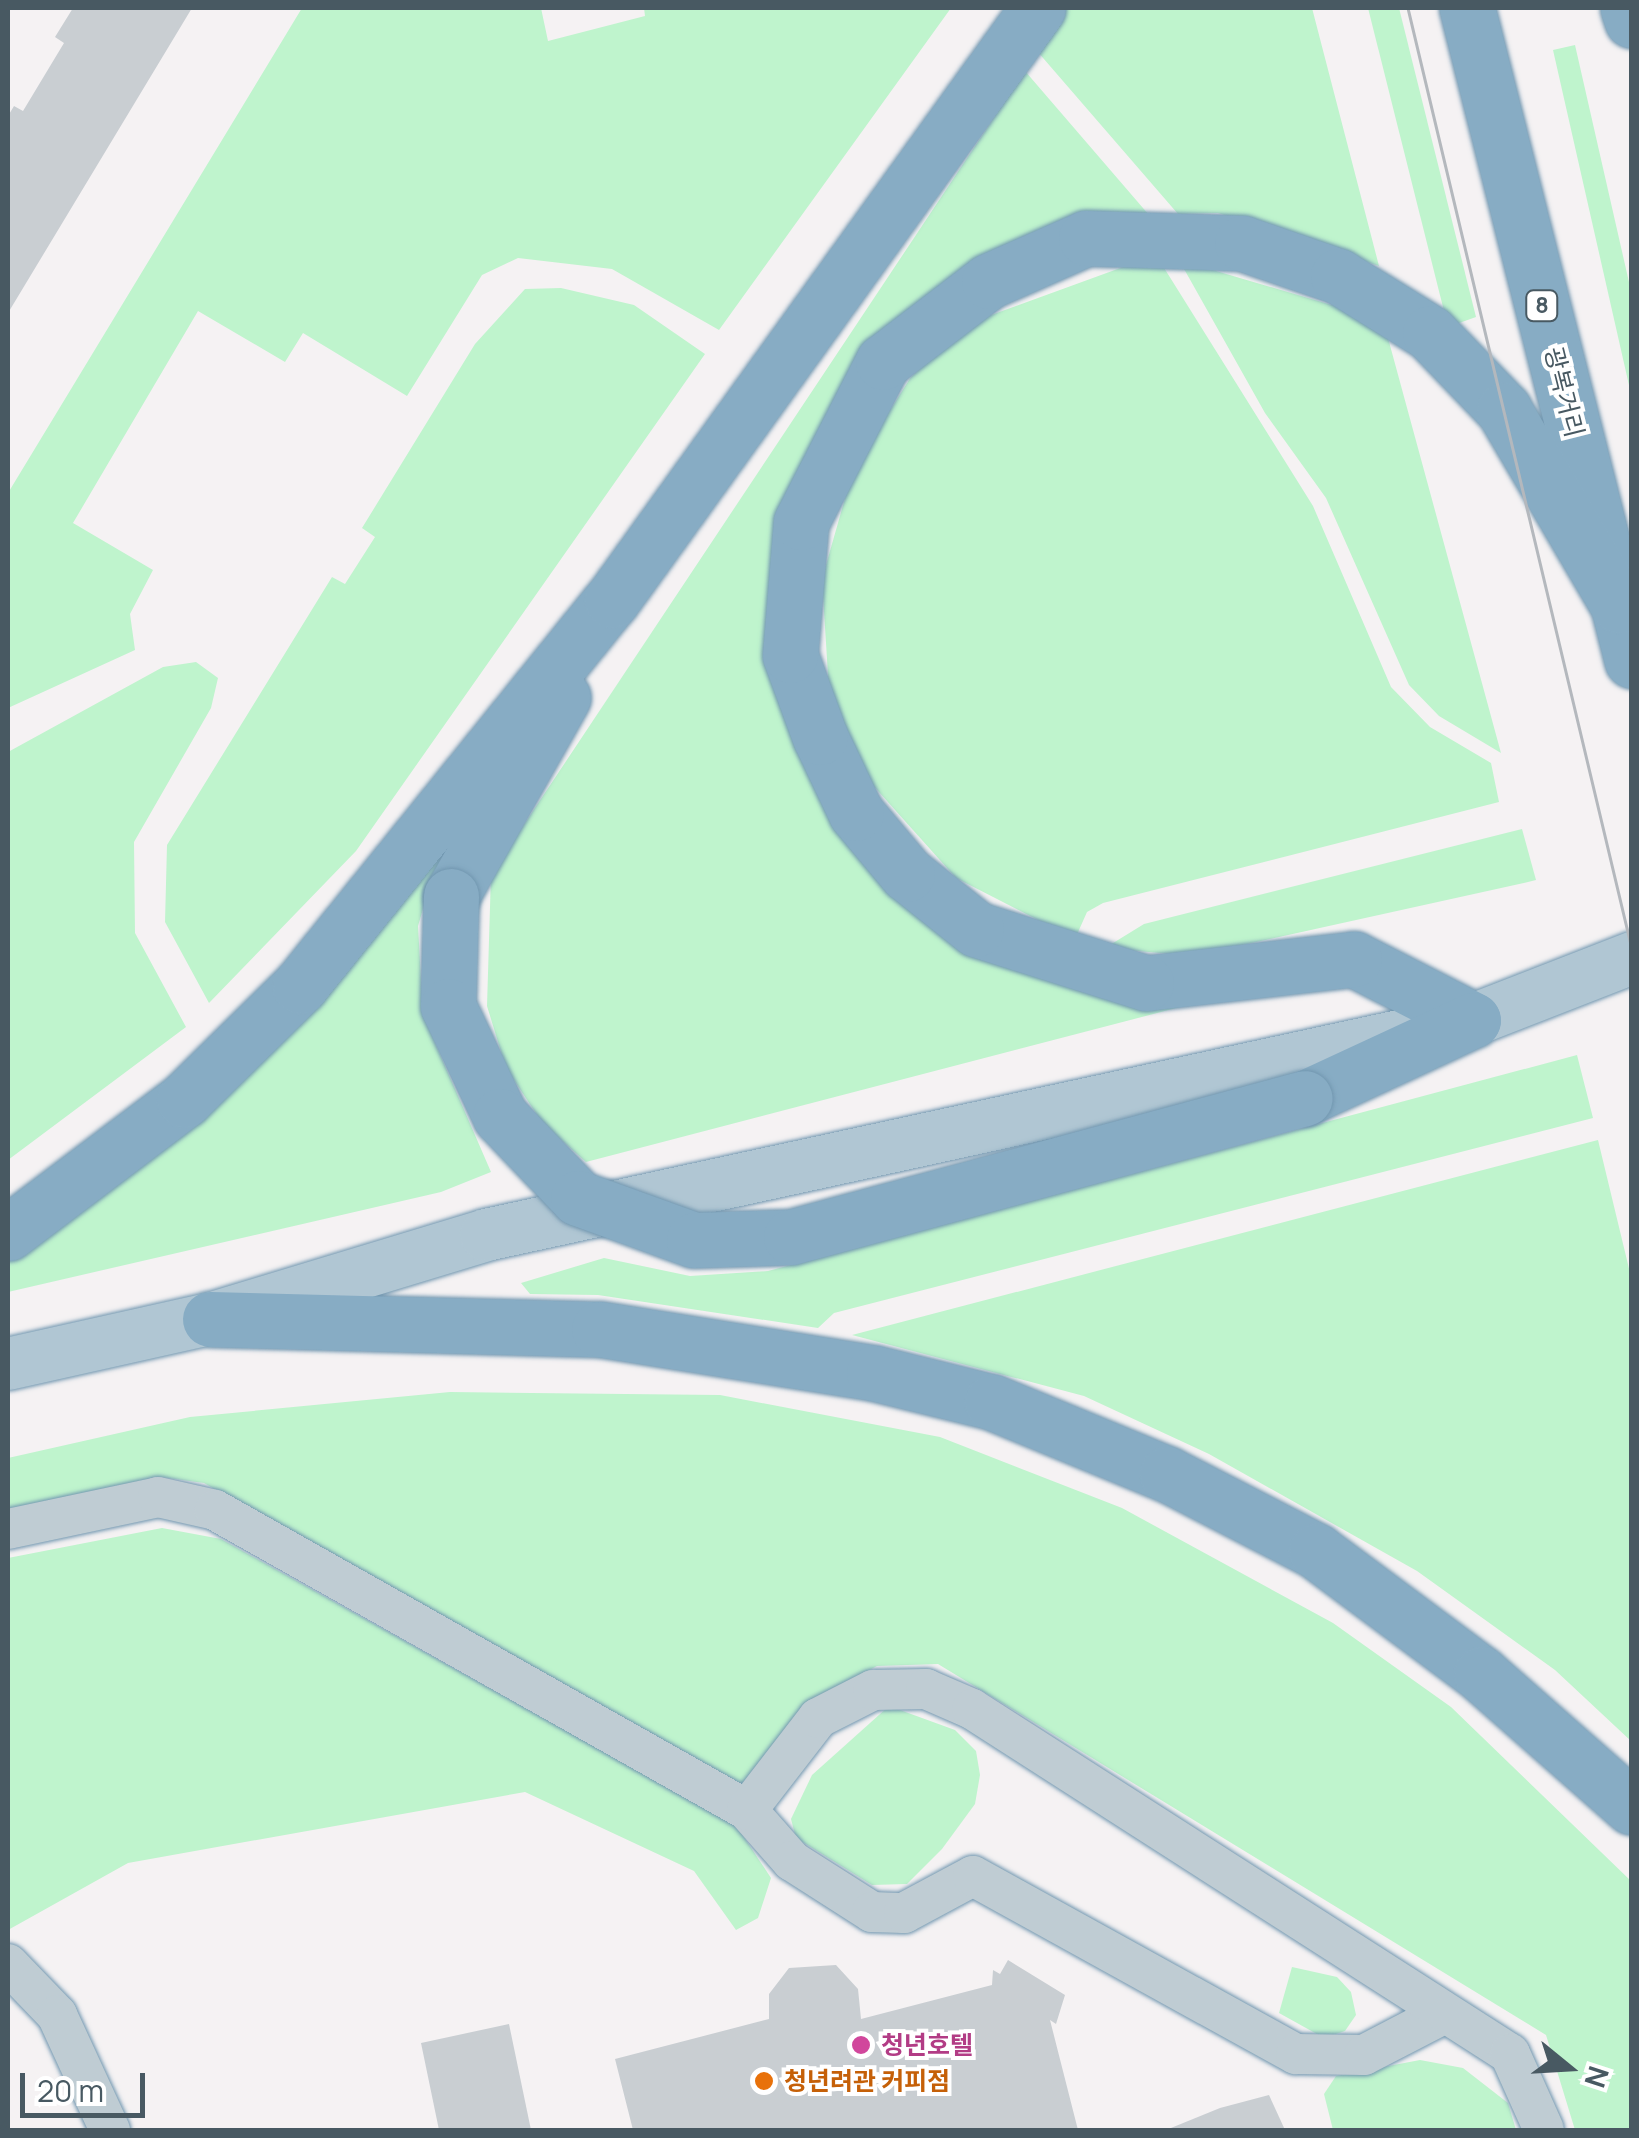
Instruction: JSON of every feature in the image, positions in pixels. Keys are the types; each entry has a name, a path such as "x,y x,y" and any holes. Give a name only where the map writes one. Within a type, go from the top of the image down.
{"highway":[{"path":"8,1233 184,1100 300,986 612,600 1038,8"},
{"name":"광복거리","path":"1467,8 1632,660"},
{"path":"1628,8 1632,20"},
{"path":"1473,1020 1354,959 1146,983 976,929 907,874 856,813 820,737 790,655 801,522 883,362 989,282 1086,238 1223,241 1338,276 1430,333 1504,410 1618,605"},
{"path":"612,600 451,896 448,1006 500,1116 578,1198 694,1240 790,1236 1305,1098 1473,1020"},
{"path":"210,1318 599,1329 874,1373 992,1402 1167,1474 1316,1551 1481,1674 1632,1807"}],"main road":[{"path":"8,1364 210,1318 486,1235 1473,1020 1632,958"}],"street":[{"path":"8,1530 158,1497 214,1510 747,1810 792,1860 872,1912 904,1913 972,1876 1296,2054 1364,2055 1445,2013"},
{"path":"747,1810 818,1718 873,1690 926,1689 972,1709 1510,2054 1544,2130"},
{"path":"8,1964 56,2015 110,2130"}],"green space":[{"path":"302,8 541,8 548,41 645,16 644,8 951,8 719,330 612,269 518,258 482,275 407,396 303,333 285,362 198,311 73,523 153,570 130,614 135,650 8,708 8,493"},
{"path":"1064,8 1312,8 1379,266 1218,213 1178,214 1037,51"},
{"path":"1368,8 1399,8 1476,317 1448,327"},
{"path":"1575,45 1631,291 1631,394 1553,50"},
{"path":"1025,71 1149,215 1020,242 784,513 851,842 1184,1006 586,1162 543,1124 506,1068 487,1006 491,874"},
{"path":"1156,255 1313,506 1391,687 1430,727 1491,763 1499,802 1103,903 1087,912 1075,939 956,878 870,782 829,691 822,579 854,467 911,377 972,322"},
{"path":"1179,260 1342,308 1388,338 1501,753 1439,716 1409,685 1326,498 1265,413"},
{"path":"561,288 634,305 705,354 356,851 209,1003 165,922 167,845 332,577 345,584 375,537 362,528 475,344 525,289"},
{"path":"196,662 218,678 211,708 134,842 135,933 186,1027 8,1160 8,752 163,667"},
{"path":"524,730 430,885 418,926 423,1015 491,1172 441,1192 8,1292 8,1247"},
{"path":"1522,829 1536,880 1193,956 1105,948 1144,924"},
{"path":"1577,1055 1593,1118 834,1313 818,1328 598,1295 530,1294 521,1283 604,1258 690,1276 768,1271"},
{"path":"1598,1140 1632,1281 1631,1741 1555,1670 1417,1571 1209,1454 1084,1396 852,1335"},
{"path":"450,1392 720,1395 940,1437 1122,1508 1333,1623 1451,1707 1631,1881 1631,2130 1575,2130 1546,2035 938,1664 877,1666 822,1695 743,1793 204,1483 160,1477 8,1513 8,1458 190,1417"},
{"path":"162,1528 221,1539 736,1825 771,1878 758,1918 736,1930 694,1871 525,1792 128,1863 8,1930 8,1558"},
{"path":"889,1706 955,1730 976,1751 980,1775 975,1804 942,1849 907,1884 872,1885 796,1838 791,1819 812,1775"},
{"path":"1292,1967 1337,1977 1351,1992 1356,2015 1345,2031 1324,2038 1279,2013"},
{"path":"1420,2060 1463,2068 1508,2103 1516,2130 1333,2130 1324,2094 1336,2076"}],"building":[{"path":"73,8 192,8 8,313 8,116 14,106 23,111 64,43 55,37"},
{"name":"청년호텔","path":"1008,1960 1065,1995 1056,2024 1050,2020 1078,2130 633,2130 615,2059 769,2019 769,1994 789,1968 836,1965 858,1989 861,2019 992,1985 993,1970 1000,1974"},
{"path":"509,2024 531,2130 439,2130 421,2043"},
{"path":"1269,2095 1285,2130 1166,2130 1220,2108"}],"tram line":[{"path":"1408,8 1632,949"}],"place":[{"name":"청년호텔","path":"861,2045"},
{"name":"청년려관 커피점","path":"764,2081"}]}
